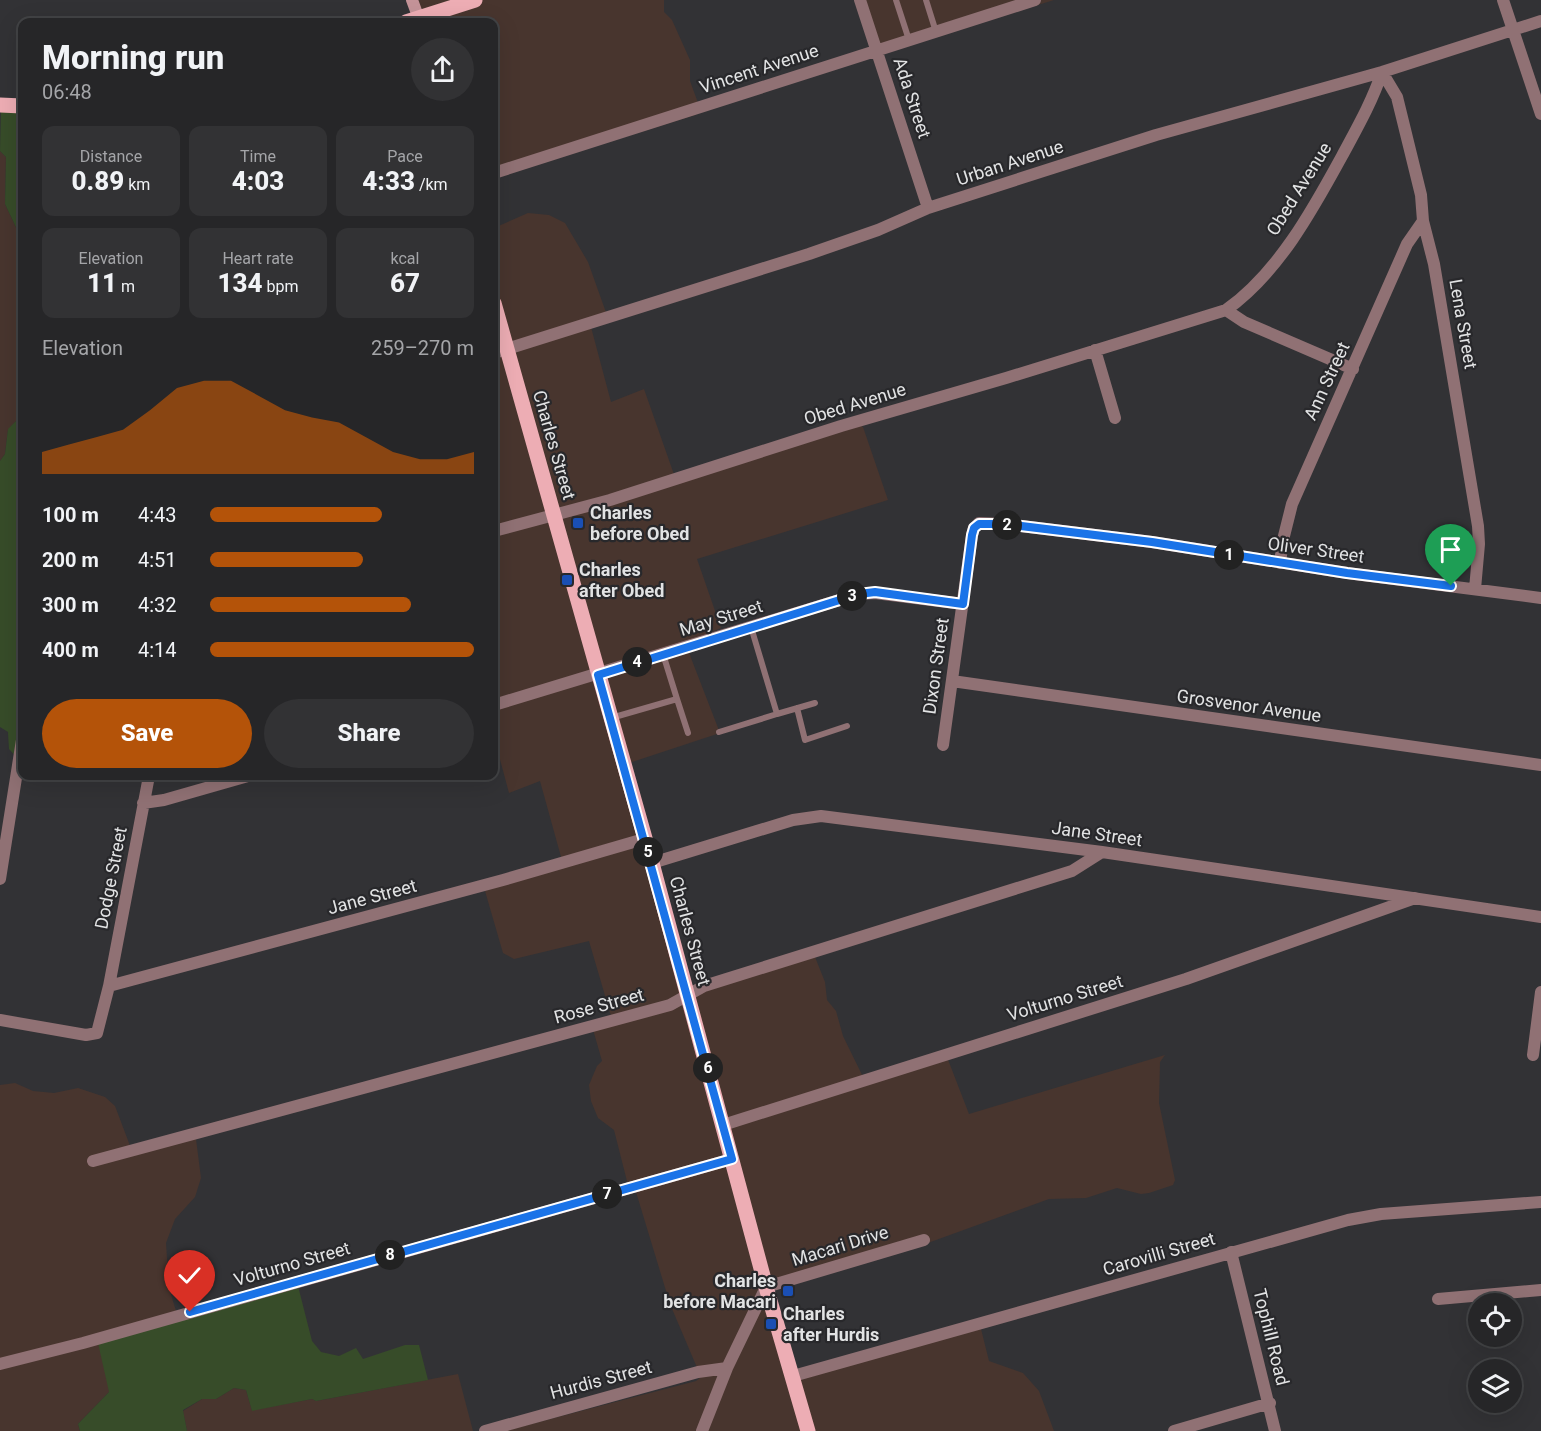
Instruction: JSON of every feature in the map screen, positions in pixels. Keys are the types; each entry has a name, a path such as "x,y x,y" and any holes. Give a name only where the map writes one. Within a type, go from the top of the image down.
{"main road":[{"path":"412,0 415,18"},
{"path":"424,18 475,0"},
{"path":"0,105 18,106"},
{"name":"Charles Street","path":"500,351 554,514 652,863 766,1287 808,1431"}],"street":[{"name":"Ada Street","path":"860,0 928,208"},
{"name":"Vincent Avenue","path":"498,172 1035,0"},
{"path":"1503,0 1541,114"},
{"name":"Urban Avenue","path":"500,351 808,254 878,230 928,208 1156,135 1382,72 1541,21"},
{"name":"Lena Street","path":"1382,72 1397,97 1421,195 1423,221 1434,264 1478,526 1479,544 1475,589"},
{"name":"Obed Avenue","path":"498,530 610,500 841,426 1226,310 1241,299 1266,273 1299,229 1326,185 1373,98 1382,72"},
{"name":"Ann Street","path":"1280,563 1292,504 1407,244 1423,221"},
{"path":"1226,310 1244,321 1353,369"},
{"path":"1095,350 1115,418"},
{"name":"Oliver Street","path":"979,524 1005,524 1152,542 1347,573 1541,598"},
{"name":"Dixon Street","path":"943,745 972,535 974,528 979,524"},
{"name":"May Street","path":"498,704 867,592 963,604"},
{"name":"Grosvenor Avenue","path":"952,681 1541,765"},
{"path":"0,879 18,765"},
{"name":"Dodge Street","path":"0,1020 91,1035 97,1033 109,986 148,780"},
{"path":"143,803 164,800 234,780"},
{"name":"Jane Street","path":"652,863 793,820 821,816 1102,852 1541,917"},
{"name":"Jane Street","path":"109,986 491,883 644,839"},
{"name":"Rose Street","path":"93,1161 670,1005 704,986 1072,871 1102,852"},
{"name":"Volturno Street","path":"723,1125 1175,983 1415,898"},
{"path":"1533,1055 1541,992"},
{"name":"Volturno Street","path":"0,1364 83,1343 732,1159"},
{"name":"Carovilli Street","path":"793,1376 1361,1217 1541,1202"},
{"name":"Macari Drive","path":"766,1287 924,1240"},
{"name":"Tophill Road","path":"1231,1252 1270,1402 1275,1431"},
{"path":"702,1431 727,1368 766,1287"},
{"path":"1438,1299 1541,1290"},
{"name":"Hurdis Street","path":"485,1431 698,1372 727,1368"},
{"path":"1174,1431 1270,1402"}],"lane":[{"path":"896,0 909,40"},
{"path":"926,0 936,32"},
{"path":"751,627 777,714"},
{"path":"663,654 688,733"},
{"path":"611,718 677,699"},
{"path":"719,732 815,704"},
{"path":"797,708 805,740 847,726"}],"shaded area":[{"path":"412,0 664,0 664,12 672,20 690,60 690,81 701,111 644,131 498,173 498,18 417,18"},
{"path":"861,0 1054,0 879,54"},
{"path":"0,151 6,157 5,204 18,232 18,416 8,430 5,454 0,461"},
{"path":"528,213 549,215 565,223 588,262 608,318 591,327 611,402 644,389 677,483 860,425 863,427 888,500 697,559 721,628 687,643 720,733 623,765 688,993 815,957 825,982 827,1000 836,1011 843,1036 865,1081 947,1057 969,1114 1165,1055 1160,1062 1159,1103 1175,1180 1173,1185 1141,1194 1117,1188 1086,1198 1049,1199 914,1248 772,1289 793,1376 981,1329 989,1361 1023,1373 1039,1391 1054,1431 504,1431 696,1381 701,1377 670,1304 636,1192 629,1189 614,1130 598,1118 591,1101 589,1085 597,1066 602,1061 592,1026 611,1016 589,941 514,959 503,953 485,891 563,864 540,781 509,793 498,752 498,226"},
{"path":"15,1083 33,1091 54,1093 78,1088 105,1097 115,1106 132,1151 196,1139 201,1178 195,1197 175,1219 166,1243 169,1288 176,1311 109,1392 78,1424 80,1431 0,1431 0,1085"},
{"path":"458,1374 473,1431 187,1431 183,1411 202,1399 216,1399 234,1388 246,1390 252,1410 312,1399 316,1401"}],"green space":[{"path":"1,109 18,109 18,232 5,204 6,157 0,151"},
{"path":"18,416 18,759 9,749 8,732 0,727 0,461 5,454 8,429"},
{"path":"298,1286 312,1341 321,1352 339,1356 356,1348 363,1359 405,1345 419,1345 428,1380 252,1411 246,1390 234,1388 216,1399 202,1399 183,1410 187,1431 80,1431 78,1424 109,1392 98,1343"}],"place":[{"name":"Charles before Obed","path":"578,523"},
{"name":"Charles after Obed","path":"567,580"},
{"name":"Charles before Macari","path":"788,1291"},
{"name":"Charles after Hurdis","path":"771,1324"}],"route":[{"path":"190,1312 732,1159 652,863 598,675 867,592 963,604 974,528 979,524 988,523 1152,542 1347,573 1451,586"}]}
